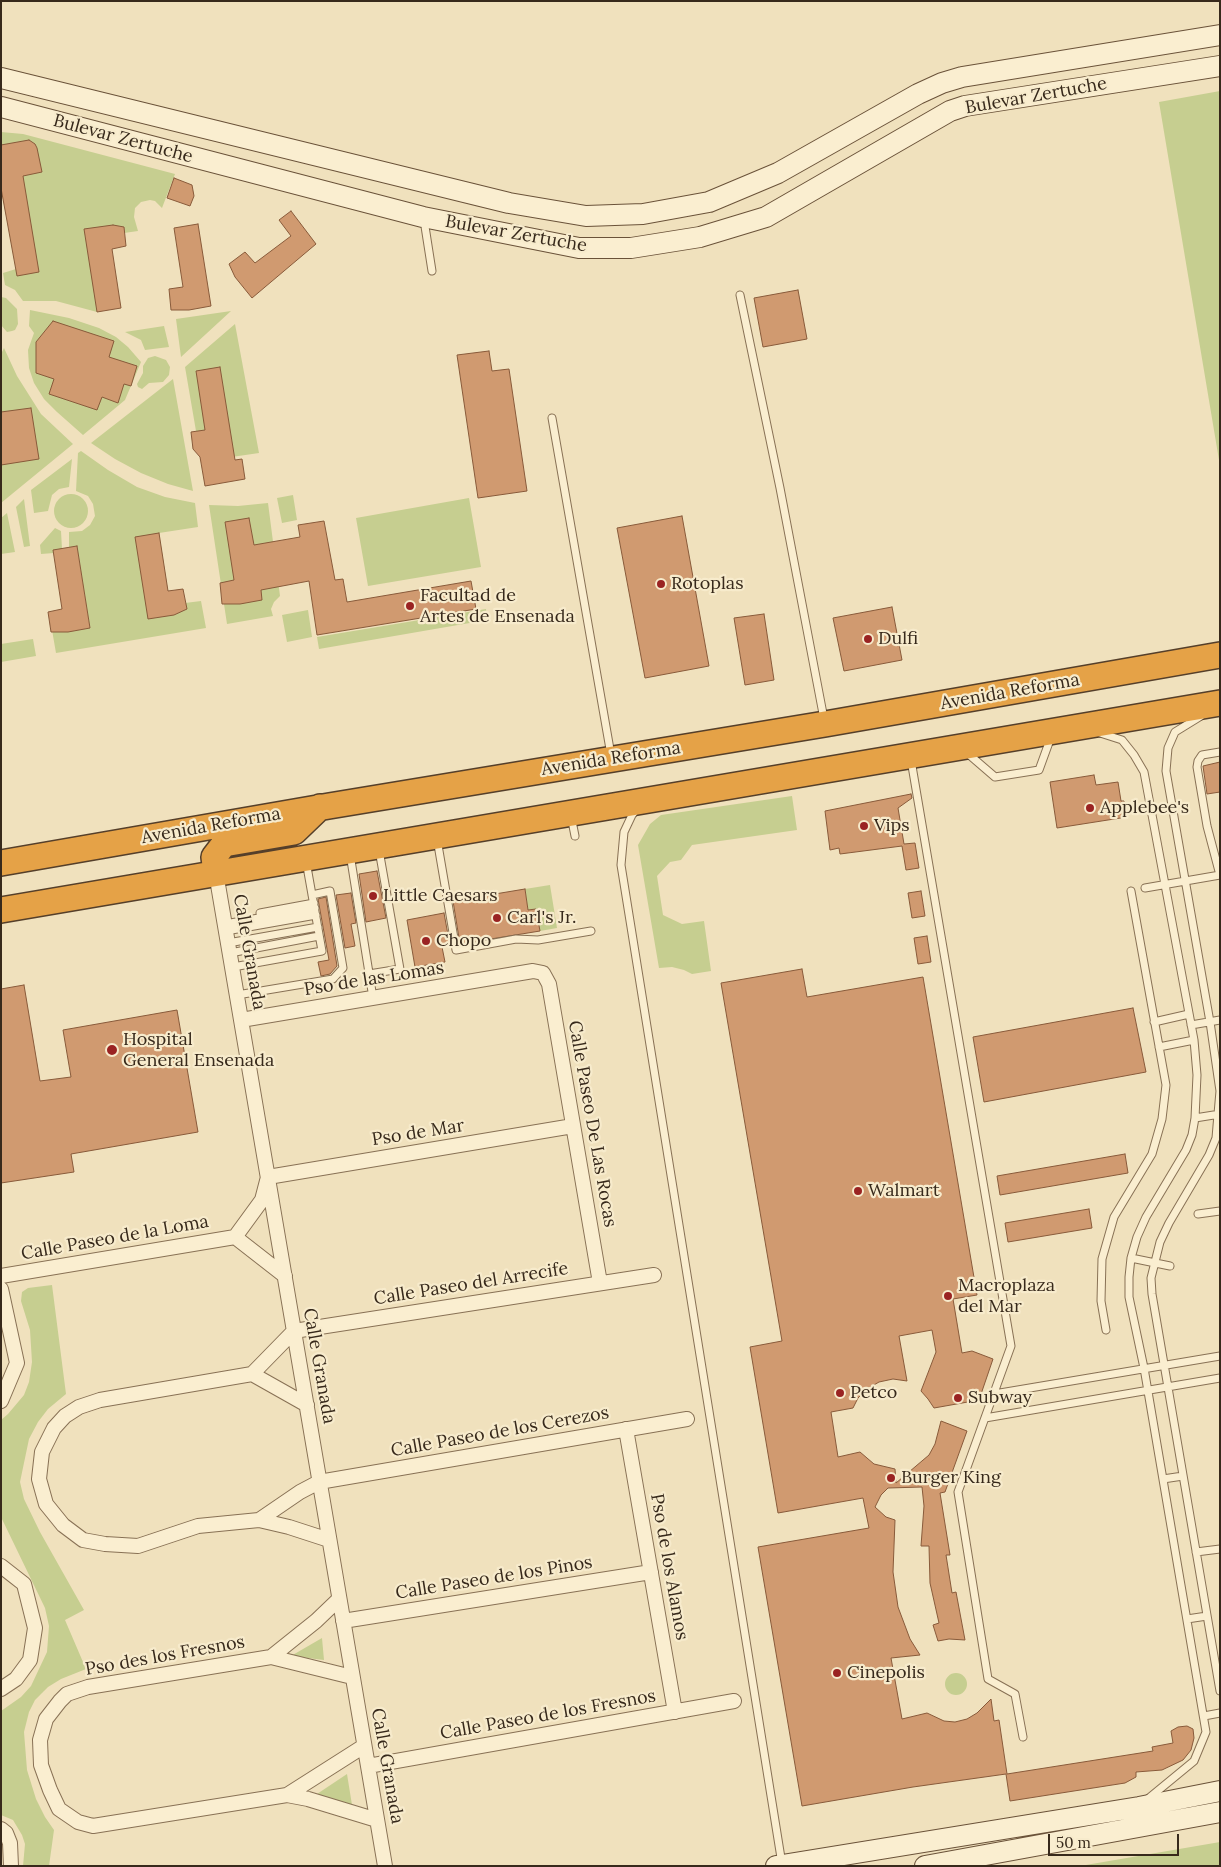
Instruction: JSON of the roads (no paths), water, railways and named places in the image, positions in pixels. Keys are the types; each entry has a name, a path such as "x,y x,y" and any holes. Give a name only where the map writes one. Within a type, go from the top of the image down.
{"highway":[{"name":"Avenida Reforma","path":"1,863 320,807 824,724 1220,655"},
{"path":"1,910 436,836 573,824 671,796 960,746 1220,704"},
{"path":"216,873 214,857 224,844 294,832 320,807"}],"main road":[{"name":"Bulevar Zertuche","path":"1,78 509,203 586,216 643,214 709,202 778,173 918,94 942,83 962,77 1220,35"},
{"name":"Bulevar Zertuche","path":"1,107 423,217 580,248 631,248 700,237 766,217 950,111 966,106 1220,66"},
{"path":"779,1865 1139,1807 1220,1791"},
{"path":"926,1866 1220,1812"}],"street":[{"name":"Calle Granada","path":"216,873 385,1866"},
{"name":"Pso de las Lomas","path":"241,1020 533,971 543,973"},
{"name":"Calle Paseo De Las Rocas","path":"543,973 548,984 600,1283"},
{"name":"Pso de Mar","path":"268,1176 573,1126"},
{"name":"Calle Paseo de la Loma","path":"1,1276 235,1237 262,1200 268,1176"},
{"name":"Calle Paseo de la Loma","path":"235,1237 285,1276"},
{"name":"Calle Paseo del Arrecife","path":"294,1330 654,1275"},
{"path":"1,1289 18,1363 1,1401"},
{"path":"294,1330 252,1374 100,1400 79,1407 65,1416 54,1428 42,1452 39,1479 46,1504 63,1525 83,1540 105,1544 138,1546 198,1526 259,1520 289,1527 329,1540"},
{"path":"252,1374 307,1405"},
{"name":"Calle Paseo de los Cerezos","path":"320,1482 687,1419"},
{"name":"Pso de los Alamos","path":"626,1429 675,1712"},
{"path":"259,1520 300,1492 320,1482"},
{"path":"1,1566 24,1584 35,1628 30,1660 16,1679 1,1689"},
{"name":"Calle Paseo de los Pinos","path":"343,1622 651,1572"},
{"path":"271,1657 316,1621 339,1599"},
{"path":"271,1657 352,1677"},
{"name":"Pso des los Fresnos","path":"271,1657 88,1687 67,1694 46,1719 40,1740 41,1766 59,1809 78,1822 93,1826 286,1795"},
{"name":"Calle Paseo de los Fresnos","path":"368,1766 734,1702"},
{"path":"286,1795 364,1746"},
{"path":"286,1795 308,1799 377,1820"},
{"path":"1,1829 6,1833 10,1843 10,1866"}],"lane":[{"path":"423,217 432,272"},
{"path":"740,295 780,488 824,724"},
{"path":"552,418 612,759"},
{"path":"1220,704 1175,732 1168,748 1166,771 1210,1022 1220,1091 1219,1114 1216,1138 1209,1155 1160,1242 1151,1278 1152,1294 1220,1691"},
{"path":"960,746 995,777 1039,770 1053,731 1090,730 1122,740 1134,754 1144,772 1194,1040 1196,1075 1195,1118 1186,1150 1146,1217 1137,1237 1131,1258 1130,1297 1148,1390 1206,1732 1194,1761 1139,1807"},
{"path":"1145,888 1220,875 1207,826 1196,767 1202,755 1220,752"},
{"path":"910,755 1011,1346 958,1492 988,1679 1015,1694 1023,1737"},
{"path":"671,796 641,804 632,815 624,832 621,865 779,1865"},
{"path":"436,836 456,950 516,939 538,940 591,931"},
{"path":"369,974 400,969 378,846"},
{"path":"350,851 373,998"},
{"path":"228,944 322,951 306,859"},
{"path":"1106,1330 1101,1301 1102,1259 1114,1217 1152,1154 1162,1119 1166,1085 1131,890"},
{"path":"237,995 333,979 342,968 330,891 312,894"},
{"path":"228,944 318,925"},
{"path":"228,944 318,925"},
{"path":"228,944 318,925"},
{"path":"1154,1022 1189,1014"},
{"path":"1191,1025 1220,1020"},
{"path":"1159,1047 1194,1040"},
{"path":"1195,1118 1219,1114"},
{"path":"1198,1214 1220,1211"},
{"path":"1131,1258 1170,1266"},
{"path":"994,1394 1220,1356"},
{"path":"985,1418 1220,1378"},
{"path":"1163,1480 1183,1476"},
{"path":"1196,1552 1220,1549"},
{"path":"1187,1620 1207,1616"},
{"path":"1204,1716 1220,1713"},
{"path":"1200,1815 1220,1807"}],"place":[{"name":"Rotoplas","path":"661,584"},
{"name":"Facultad de Artes de Ensenada","path":"410,606"},
{"name":"Dulfi","path":"868,639"},
{"name":"Applebee's","path":"1090,808"},
{"name":"Vips","path":"864,826"},
{"name":"Little Caesars","path":"373,896"},
{"name":"Carl's Jr.","path":"497,918"},
{"name":"Chopo","path":"426,941"},
{"name":"Hospital General Ensenada","path":"112,1050"},
{"name":"Walmart","path":"858,1191"},
{"name":"Macroplaza del Mar","path":"948,1296"},
{"name":"Petco","path":"840,1393"},
{"name":"Subway","path":"958,1398"},
{"name":"Burger King","path":"891,1478"},
{"name":"Cinepolis","path":"837,1673"}]}
